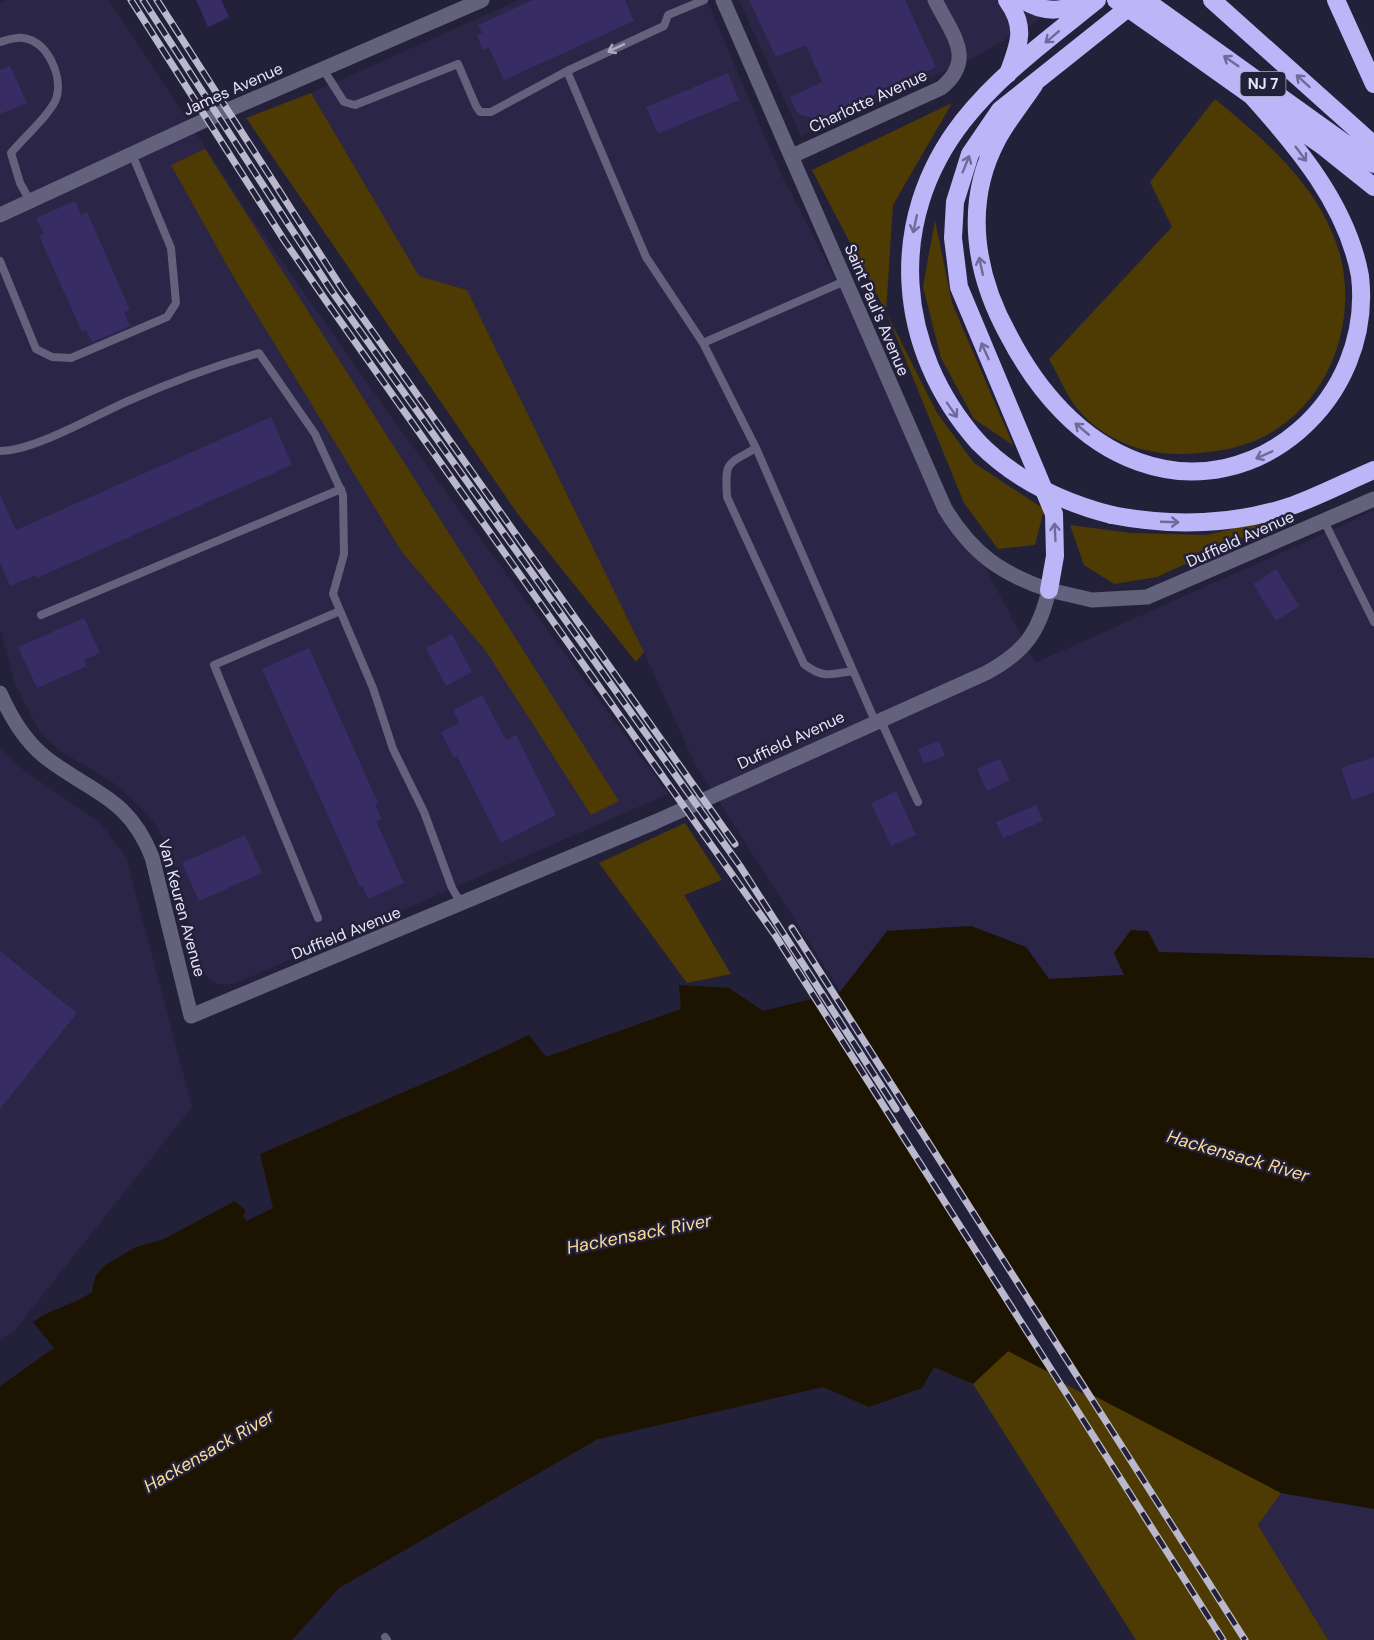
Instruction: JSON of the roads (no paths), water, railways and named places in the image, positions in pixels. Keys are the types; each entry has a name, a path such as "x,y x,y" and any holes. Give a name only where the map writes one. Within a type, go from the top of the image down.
{"highway":[{"path":"1007,0 1018,18 1020,32 1007,76"},
{"path":"1023,0 1044,10 1058,11 1095,0"},
{"path":"1095,0 1007,76 970,112 940,156 920,206 910,255 913,312 925,357 944,399 978,441 1007,468 1041,490 1079,506 1112,515 1180,522 1251,516 1294,505 1374,470"},
{"path":"1034,85 996,143 981,182 976,235 987,290 1021,358 1068,417 1089,435 1125,457 1151,466 1182,471 1223,468 1252,461 1278,449 1301,433 1336,396 1349,372 1361,334 1361,278 1351,244 1336,210 1303,157 1250,94 1173,30 1116,0"},
{"path":"1049,590 1056,540 1051,504 968,312 957,276 953,238 958,190 970,154 1000,110 1138,0"},
{"name":"NJ 7","path":"1145,0 1173,30 1374,164"},
{"path":"1336,0 1374,84"},
{"path":"1213,1 1374,145"},
{"name":"NJ 7","path":"1250,94 1349,166 1374,187"}],"street":[{"name":"James Avenue","path":"0,215 132,154 482,0"},
{"name":"Saint Paul's Avenue","path":"723,0 939,497 953,522 974,547 996,567 1019,580 1049,590"},
{"name":"Charlotte Avenue","path":"792,156 941,88 955,74 961,53 935,0"},
{"name":"Duffield Avenue","path":"191,1016 462,905 655,822 877,719 986,672 1009,659 1025,645 1039,625 1049,590 1092,600 1147,597 1374,499"},
{"name":"Van Keuren Avenue","path":"0,693 30,743 47,758 108,797 129,816 142,835 152,857 191,1016"}],"lane":[{"path":"323,69 344,102 355,105 458,64 480,112 491,112 567,70 664,26 668,15 704,0"},
{"path":"0,42 23,38 43,48 58,73 57,97 44,118 27,132 11,153 20,183 30,201"},
{"path":"567,70 646,257 704,343 756,448 853,671 918,802"},
{"path":"0,261 36,349 52,357 71,358 167,317 176,303 171,248 132,154"},
{"path":"704,343 845,281"},
{"path":"0,451 57,434 127,401 211,367 259,353 315,434 341,489 344,554 333,594 373,688 393,749 424,813 452,888 462,905"},
{"path":"756,448 729,463 726,471 727,497 804,664 816,674 853,671"},
{"path":"41,615 341,489"},
{"path":"1324,521 1374,622"},
{"path":"318,918 214,665 340,611"}],"water":[{"name":"Hackensack River","path":"971,926 1026,947 1049,979 1124,975 1114,953 1131,930 1148,931 1159,952 1374,958 1374,1509 1281,1493 1008,1351 973,1384 934,1367 922,1388 869,1407 823,1387 598,1439 339,1588 292,1640 0,1640 0,1386 54,1348 33,1322 92,1292 95,1277 104,1266 136,1247 164,1239 235,1201 246,1211 243,1215 246,1221 273,1208 260,1154 455,1070 529,1035 546,1057 681,1009 679,985 729,988 763,1011 840,992 887,931"}],"railway":[{"path":"131,0 284,240 775,935 1223,1640"},
{"path":"143,0 331,290 740,866 896,1109"},
{"path":"157,0 341,287 735,844"},
{"path":"792,928 1245,1640"}]}
